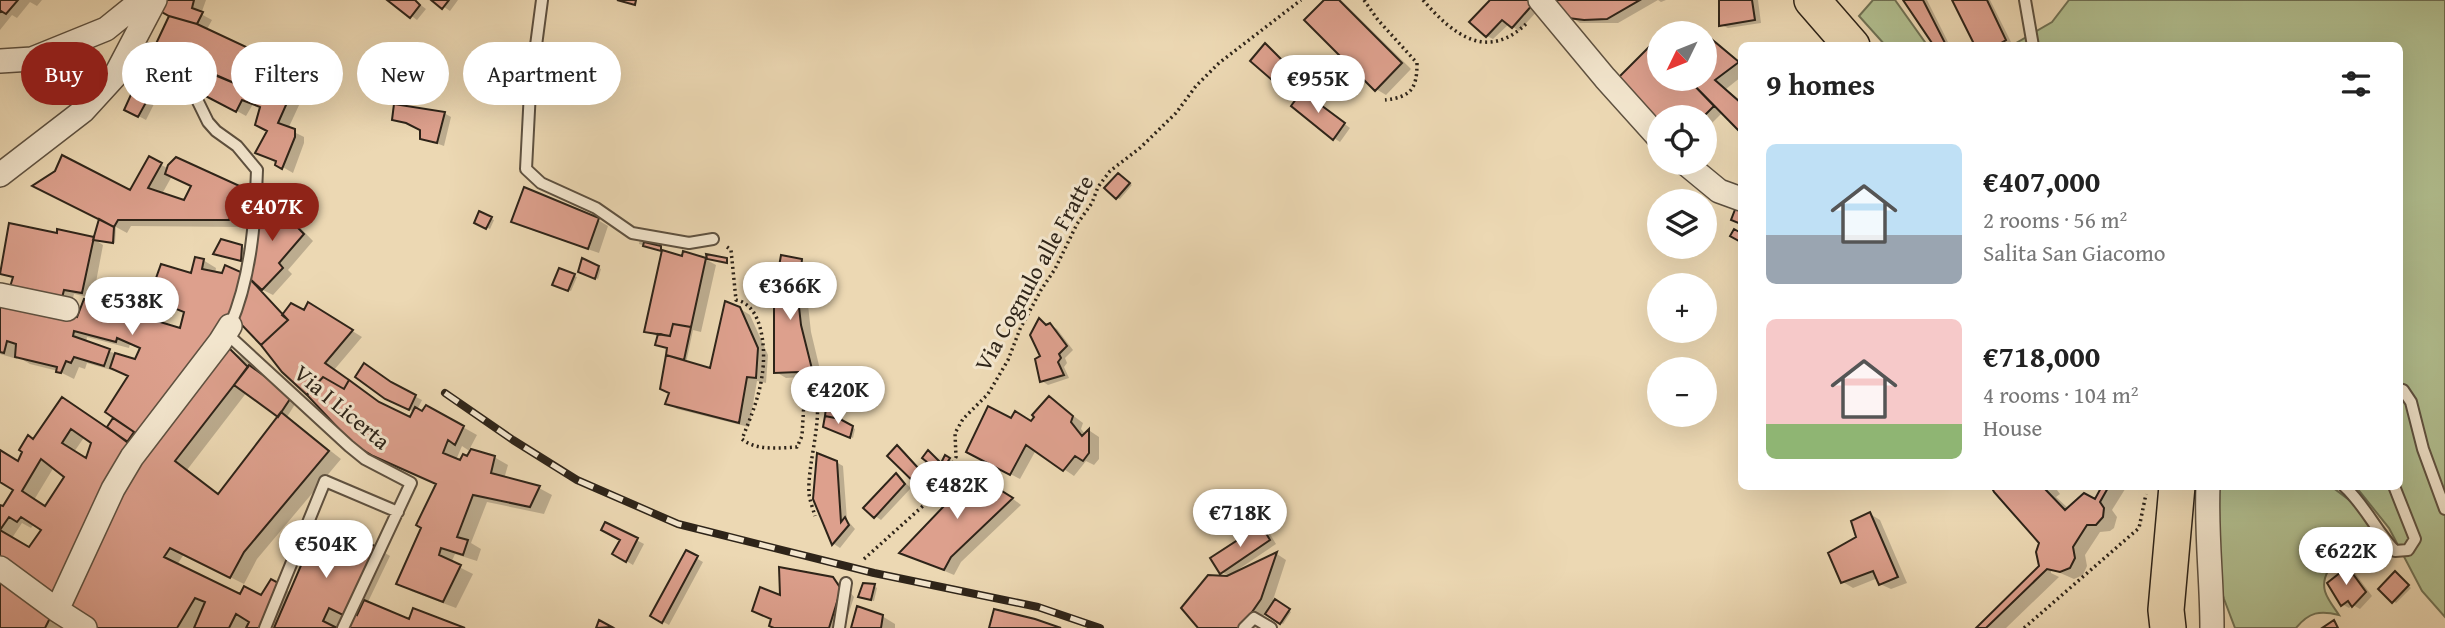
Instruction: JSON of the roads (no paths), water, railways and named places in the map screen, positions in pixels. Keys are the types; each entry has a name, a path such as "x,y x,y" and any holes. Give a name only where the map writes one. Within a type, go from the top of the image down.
{"main road":[{"path":"1812,0 1849,42"},
{"path":"2168,628 2166,610 2178,490"}],"street":[{"path":"0,61 32,59 107,29 142,0"},
{"path":"133,42 155,0"},
{"path":"1536,9 1647,125"},
{"path":"0,175 83,111 115,76 122,63"},
{"path":"1699,175 1718,191 1738,198"},
{"path":"0,295 67,309"},
{"path":"57,610 113,489 132,457 228,329"},
{"path":"2208,490 2206,526 2212,590 2212,628"},
{"path":"0,568 85,628"}],"lane":[{"path":"542,0 530,91 526,169 541,183 596,208 632,233 689,243 713,239"},
{"path":"2025,0 2032,42"},
{"path":"200,105 208,122 237,146 257,170 256,209 247,275 228,329"},
{"name":"Via I Licerta","path":"228,329 349,446 365,459 411,483 343,628"},
{"path":"2403,390 2411,402 2423,449 2445,509"},
{"path":"265,628 325,481 398,512"},
{"path":"2348,490 2395,551 2407,550 2415,539 2396,490"},
{"path":"839,628 846,583"},
{"path":"1244,628 1254,618 1271,628"}],"railway":[{"path":"445,393 577,480 678,524 874,573 1038,607 1100,628"}]}
